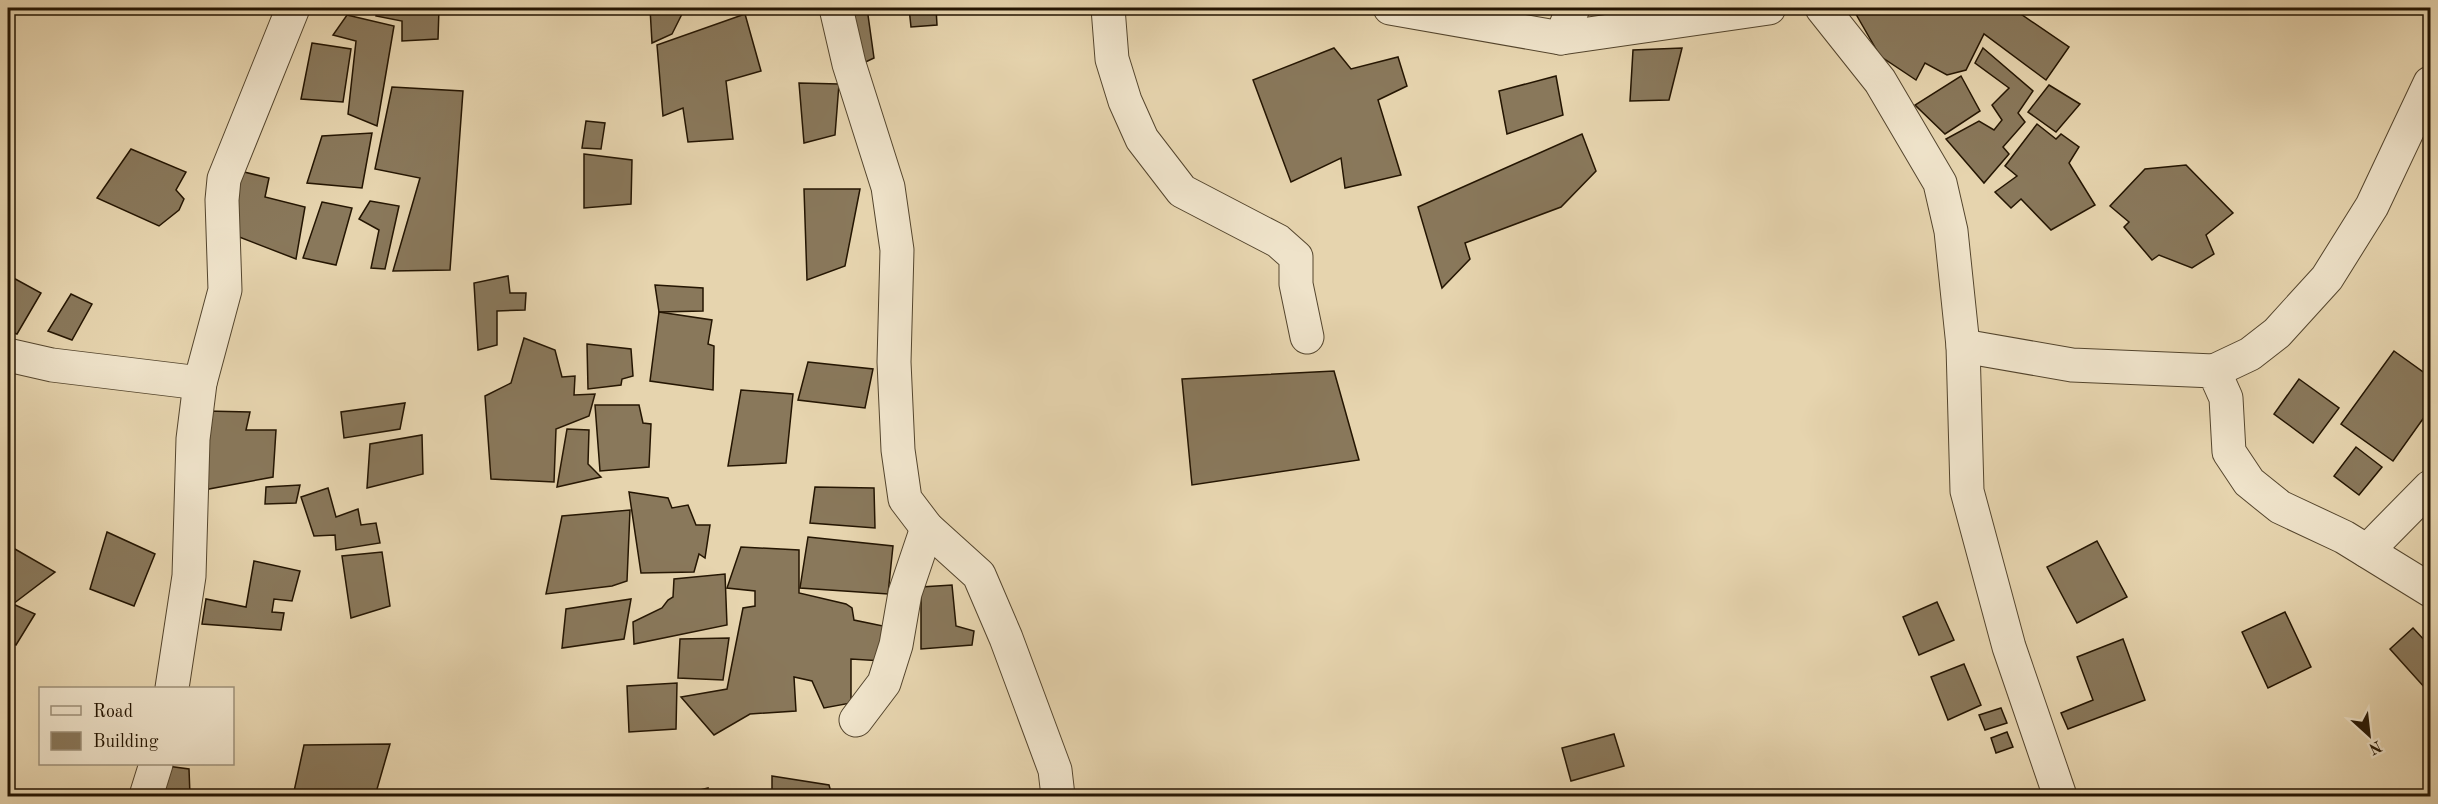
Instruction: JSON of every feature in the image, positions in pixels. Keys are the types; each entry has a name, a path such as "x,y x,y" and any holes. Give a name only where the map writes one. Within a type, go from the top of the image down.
{"street":[{"path":"171,687 189,576 193,439 200,383 225,290 222,201 224,179 293,8"},
{"path":"836,8 849,64 888,187 897,250 894,362 898,450 905,499 927,528 979,575 1006,638 1055,770 1058,796"},
{"path":"1108,8 1112,59 1125,101 1142,140 1182,190 1278,241 1296,257 1296,284 1307,337"},
{"path":"1390,8 1561,38 1769,8"},
{"path":"1561,38 1573,8"},
{"path":"1822,8 1880,81 1940,183 1951,231 1963,346 1967,491 2009,647 2060,796"},
{"path":"1963,346 2072,365 2214,370 2250,354 2277,333 2327,278 2372,206 2430,83"},
{"path":"8,355 52,365 200,383"},
{"path":"2214,370 2226,398 2229,452 2249,482 2280,507 2344,537 2430,590"},
{"path":"2367,551 2430,487"},
{"path":"856,720 884,683 896,645 905,593 927,528"},
{"path":"146,796 156,765"}],"building":[{"path":"378,8 439,8 438,39 402,41 402,21 376,16"},
{"path":"650,8 685,8 672,34 652,43"},
{"path":"840,8 867,8 874,58 855,67"},
{"path":"909,8 936,8 937,25 911,27"},
{"path":"2012,8 2069,47 2046,80 1984,34 1966,70 1947,75 1925,63 1916,80 1880,56 1853,9"},
{"path":"745,14 761,71 726,81 733,139 688,142 683,108 663,116 657,45"},
{"path":"347,15 394,26 377,126 348,114 356,41 333,35"},
{"path":"312,43 351,49 343,102 301,99"},
{"path":"1334,48 1351,69 1398,57 1407,86 1378,100 1401,175 1345,188 1341,158 1291,182 1253,80"},
{"path":"1682,48 1669,100 1630,101 1633,50"},
{"path":"1983,48 2033,91 2018,113 2025,122 2003,147 2009,154 1984,183 1946,139 1979,121 1994,130 2002,120 1992,105 2009,88 1975,63"},
{"path":"1556,76 1563,115 1507,134 1499,91"},
{"path":"1961,76 1980,111 1945,134 1915,105"},
{"path":"799,83 839,84 835,135 804,143"},
{"path":"2049,85 2080,104 2056,132 2028,112"},
{"path":"392,87 463,91 450,270 393,271 420,178 375,169"},
{"path":"586,121 605,123 601,149 582,148"},
{"path":"2037,124 2056,139 2061,134 2079,147 2069,163 2095,205 2051,230 2021,199 2011,208 1995,192 2017,176 2005,166"},
{"path":"372,133 362,188 307,183 322,136"},
{"path":"1582,134 1596,171 1561,207 1465,243 1470,259 1442,288 1418,207"},
{"path":"131,149 186,172 176,190 184,199 179,210 159,226 97,198"},
{"path":"584,154 632,160 631,204 584,208"},
{"path":"2186,165 2233,213 2206,235 2214,254 2192,268 2159,255 2152,260 2124,227 2129,222 2110,206 2145,169"},
{"path":"240,171 269,178 265,197 305,207 296,259 229,233"},
{"path":"804,189 860,189 845,266 807,280"},
{"path":"370,201 399,206 385,269 371,268 379,230 359,219"},
{"path":"322,202 352,208 336,265 303,258"},
{"path":"8,275 41,293 17,334 8,331"},
{"path":"508,276 510,293 526,293 525,310 497,311 497,345 478,350 474,283"},
{"path":"655,285 703,288 703,311 659,312"},
{"path":"71,294 92,304 72,340 48,331"},
{"path":"659,312 712,320 708,344 714,346 713,390 650,381"},
{"path":"524,338 555,350 562,377 575,376 574,395 595,394 589,416 556,429 554,482 491,479 485,396 511,383"},
{"path":"587,344 631,349 633,376 622,379 621,385 588,389"},
{"path":"2394,351 2430,377 2430,409 2393,461 2341,424"},
{"path":"808,362 873,369 865,408 798,400"},
{"path":"1334,371 1359,460 1192,485 1182,379"},
{"path":"2299,379 2339,408 2313,443 2274,414"},
{"path":"741,390 793,394 786,463 728,466"},
{"path":"405,403 400,429 344,438 341,412"},
{"path":"595,405 639,405 643,423 651,424 649,467 600,471"},
{"path":"206,411 250,412 246,430 276,430 273,477 198,491"},
{"path":"567,429 589,430 588,464 601,477 557,487"},
{"path":"422,435 423,474 367,488 370,444"},
{"path":"2356,447 2382,467 2359,495 2334,476"},
{"path":"300,485 296,503 265,504 266,487"},
{"path":"815,487 874,488 875,528 810,523"},
{"path":"328,488 336,517 358,509 361,525 376,523 380,543 336,550 335,535 314,536 301,497"},
{"path":"629,492 668,498 672,508 688,505 696,525 710,525 705,558 699,554 694,572 641,573"},
{"path":"630,510 627,581 612,586 546,594 562,516"},
{"path":"107,532 155,554 134,606 90,589"},
{"path":"808,537 893,546 888,594 800,588"},
{"path":"2097,541 2127,597 2077,623 2047,567"},
{"path":"8,545 55,572 13,604 35,614 16,645 8,641"},
{"path":"741,547 799,550 799,593 846,604 852,608 854,620 888,627 883,661 851,659 851,703 824,708 812,681 794,677 796,711 750,714 714,735 681,697 727,689 743,608 755,606 755,591 727,588"},
{"path":"382,552 390,606 351,618 342,556"},
{"path":"254,561 300,571 292,601 274,599 272,612 284,613 281,630 202,624 206,599 246,607"},
{"path":"725,574 727,625 634,644 633,622 662,608 673,597 674,579"},
{"path":"952,585 956,626 974,631 972,645 921,649 921,587"},
{"path":"631,599 624,639 562,648 566,609"},
{"path":"1937,602 1954,640 1919,655 1903,617"},
{"path":"2285,612 2311,667 2268,688 2242,632"},
{"path":"2413,628 2427,643 2430,640 2430,683 2425,688 2390,649"},
{"path":"729,638 723,680 678,678 680,639"},
{"path":"2123,639 2145,700 2068,729 2061,713 2093,700 2077,657"},
{"path":"1964,664 1981,705 1948,720 1931,677"},
{"path":"677,683 676,729 629,732 627,686"},
{"path":"2001,708 2007,723 1985,730 1979,715"},
{"path":"2007,732 2013,747 1996,753 1991,738"},
{"path":"1614,734 1624,766 1571,781 1562,748"},
{"path":"390,744 375,796 293,796 304,745"},
{"path":"167,766 189,769 190,796 159,796"},
{"path":"772,776 829,785 832,796 772,796"},
{"path":"708,788 708,796 688,796 688,793"}]}
